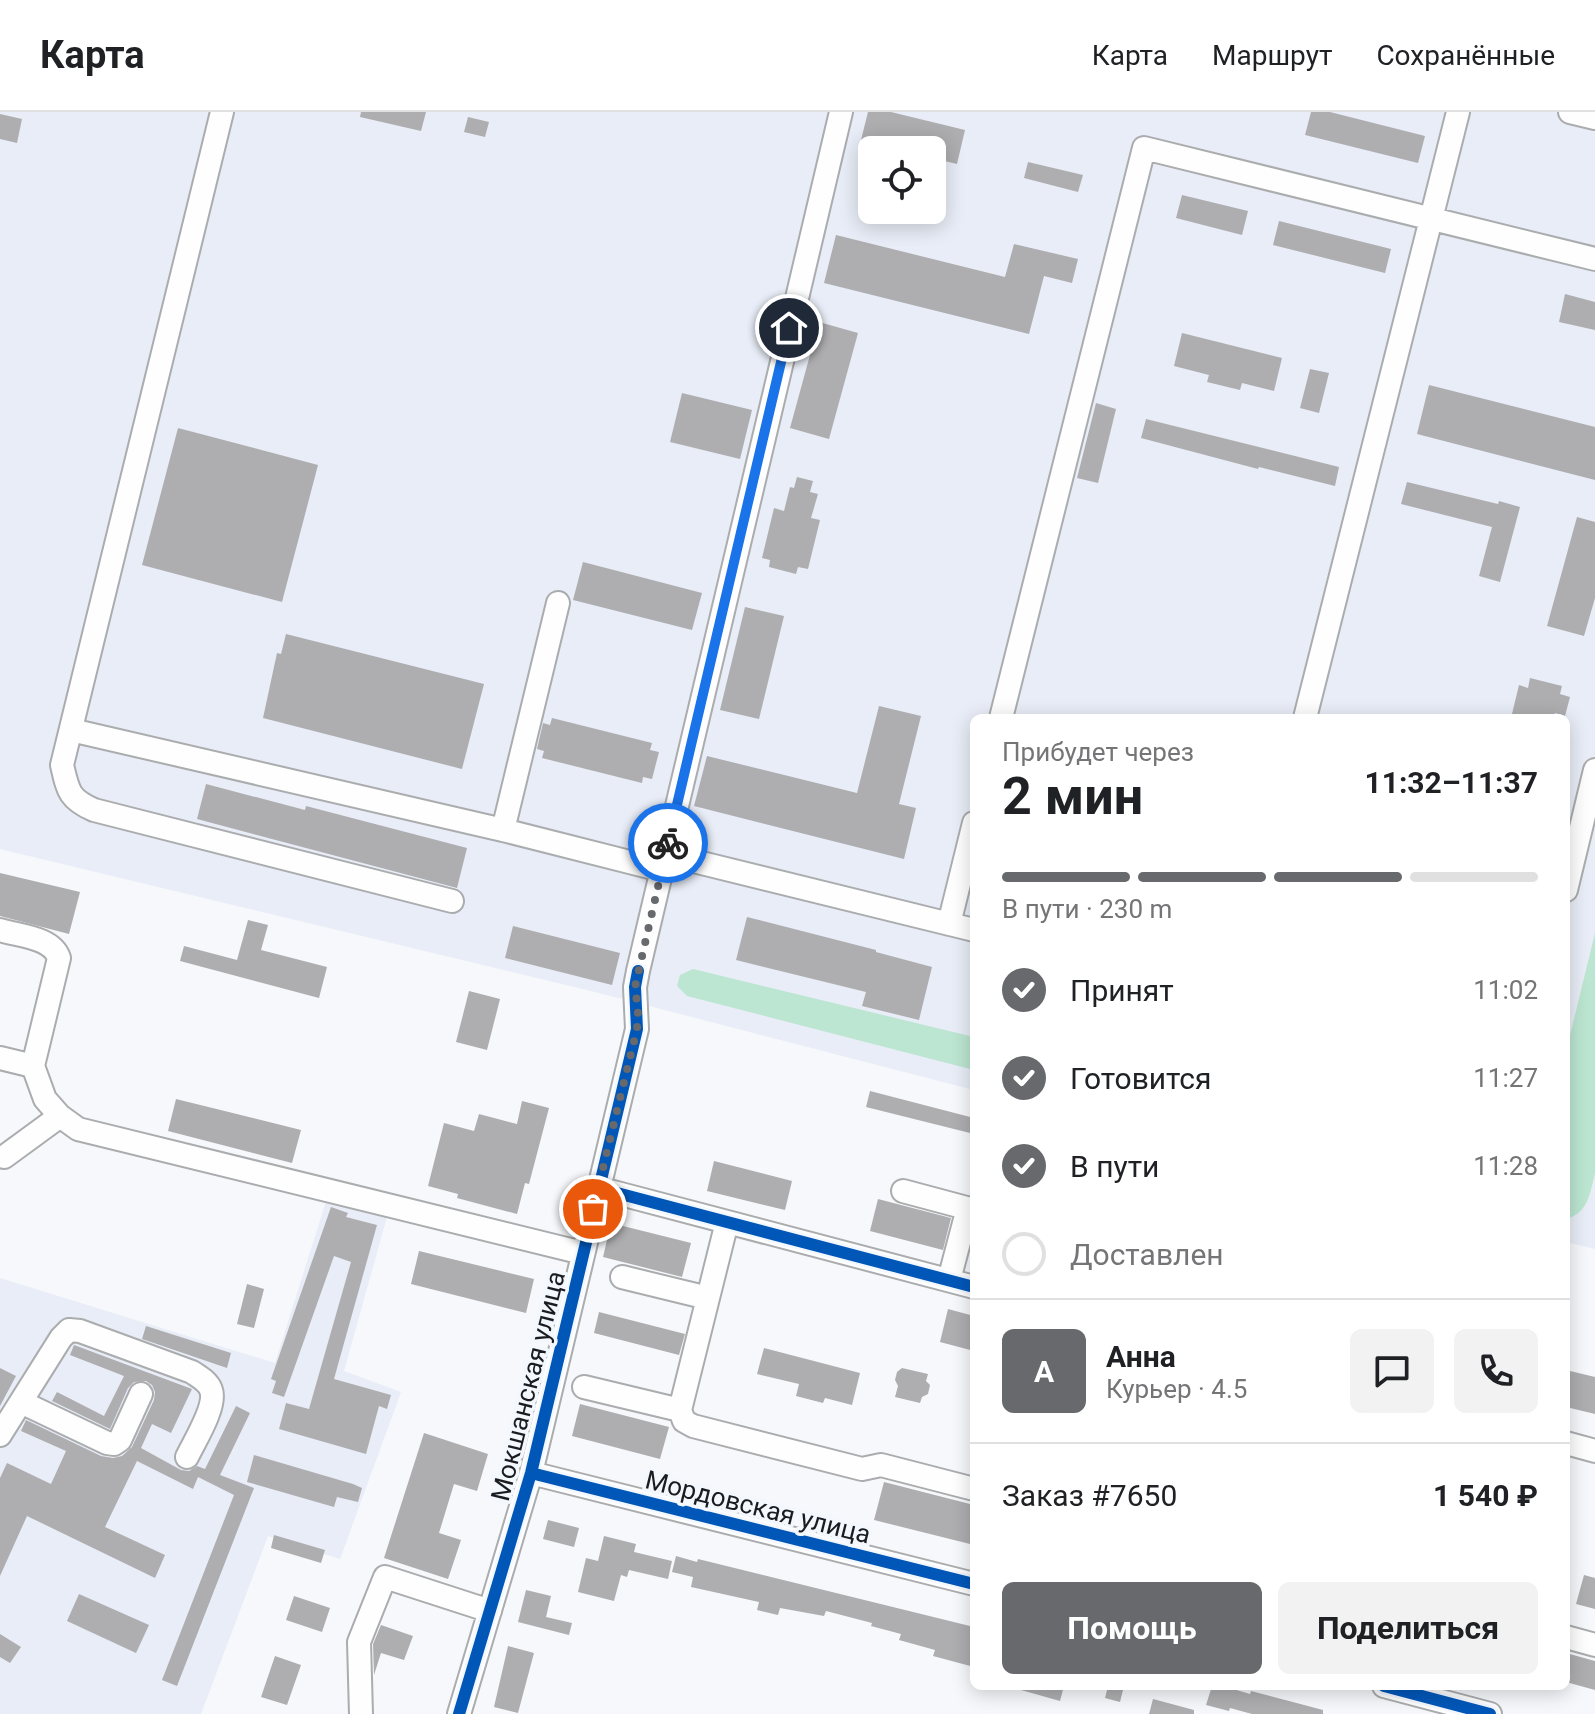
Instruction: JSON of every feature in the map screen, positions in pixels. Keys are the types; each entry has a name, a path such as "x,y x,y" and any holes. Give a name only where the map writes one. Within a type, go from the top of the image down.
{"street":[{"path":"222,112 62,765 67,790 78,803 94,810 452,901"},
{"name":"Мокшанская улица","path":"459,1714 531,1473 637,1029 635,987 638,971 841,112"},
{"path":"1306,714 1458,112"},
{"path":"1570,112 1595,118"},
{"path":"1002,714 1144,148 1595,259"},
{"path":"503,830 558,603"},
{"path":"71,730 503,830 970,929"},
{"path":"1570,873 1595,770"},
{"path":"949,924 970,839"},
{"path":"0,930 45,943 56,950 59,958 33,1066 45,1099 60,1116 78,1129 583,1253"},
{"path":"0,1058 33,1066"},
{"path":"4,1157 60,1116"},
{"path":"598,1188 970,1286"},
{"path":"903,1191 970,1209"},
{"path":"949,1280 970,1212"},
{"path":"727,1222 680,1410 684,1421 693,1426 862,1469 881,1465 970,1488"},
{"path":"622,1277 708,1298"},
{"path":"0,1435 61,1338 69,1330 80,1331 192,1372 205,1380 211,1389 213,1402 187,1457"},
{"path":"584,1387 680,1410"},
{"path":"21,1402 114,1444 120,1440 141,1394"},
{"path":"1570,1444 1595,1451"},
{"name":"Мордовская улица","path":"531,1473 970,1583"},
{"path":"361,1714 359,1642 385,1577 490,1611"},
{"path":"1570,1638 1595,1645"},
{"path":"1394,1690 1435,1707 1490,1714"}],"shaded area":[{"path":"0,112 1595,112 1595,1249 1570,1243 1570,714 970,714 970,1089 595,992 0,849"},
{"path":"329,1192 390,1206 344,1371 401,1392 340,1559 268,1536 201,1714 0,1714 0,1278 275,1363"}],"green space":[{"path":"1595,933 1595,1173 1584,1207 1570,1217 1570,1036"},
{"path":"693,969 970,1036 970,1069 687,996 677,986 680,975"}],"building":[{"path":"361,112 426,112 421,131 360,117"},
{"path":"868,112 891,112 965,130 957,164 946,161 946,136 862,136"},
{"path":"1311,112 1330,112 1425,136 1418,163 1305,135"},
{"path":"0,114 22,119 17,143 0,139"},
{"path":"468,117 489,122 485,137 464,132"},
{"path":"1028,162 1083,175 1078,192 1024,178"},
{"path":"1182,195 1248,211 1242,235 1176,218"},
{"path":"1279,221 1391,249 1385,273 1273,245"},
{"path":"836,235 1005,277 1014,244 1078,259 1072,283 1044,276 1029,334 824,283"},
{"path":"1565,294 1595,302 1595,330 1559,322"},
{"path":"819,322 858,333 829,439 790,428"},
{"path":"1182,333 1282,358 1274,391 1242,383 1240,390 1207,382 1209,375 1174,366"},
{"path":"1310,369 1329,373 1319,413 1300,408"},
{"path":"1429,385 1595,427 1595,480 1417,434"},
{"path":"682,393 752,410 740,459 670,442"},
{"path":"1096,403 1116,409 1098,483 1077,478"},
{"path":"1146,419 1339,467 1335,486 1141,438"},
{"path":"178,428 318,465 282,602 142,565"},
{"path":"797,477 813,481 810,492 818,494 811,518 820,520 808,569 798,567 796,574 769,567 770,560 762,558 774,508 784,511 790,487 794,488"},
{"path":"1407,482 1520,507 1500,582 1479,576 1492,527 1401,504"},
{"path":"1577,517 1595,522 1595,598 1584,636 1547,626"},
{"path":"583,562 702,593 692,630 573,600"},
{"path":"745,607 784,616 759,719 720,710"},
{"path":"286,634 484,684 462,769 263,718 277,653 281,654"},
{"path":"1530,678 1562,686 1560,694 1570,697 1566,714 1512,714 1519,685 1528,688"},
{"path":"879,706 921,716 899,804 916,808 904,859 694,806 707,756 857,793"},
{"path":"552,718 652,743 650,750 659,752 652,779 643,777 642,783 542,758 544,751 537,749 543,723 550,725"},
{"path":"206,784 305,810 306,806 467,848 457,888 197,819"},
{"path":"0,873 80,892 69,934 0,916"},
{"path":"747,917 932,967 919,1020 862,1006 866,992 736,960"},
{"path":"248,920 268,925 261,950 327,967 319,998 180,961 184,946 237,960"},
{"path":"513,926 620,953 612,985 505,958"},
{"path":"469,991 500,999 487,1050 456,1042"},
{"path":"870,1091 970,1117 970,1133 866,1107"},
{"path":"176,1099 301,1130 292,1163 168,1131"},
{"path":"522,1101 549,1108 529,1184 525,1183 517,1214 457,1198 458,1194 428,1186 444,1123 474,1131 479,1114 517,1124"},
{"path":"714,1161 792,1181 785,1210 707,1191"},
{"path":"878,1199 951,1218 943,1250 870,1231"},
{"path":"331,1207 348,1213 346,1217 377,1225 334,1379 391,1395 387,1409 379,1406 366,1454 279,1429 286,1403 309,1409 351,1262 334,1256 284,1397 272,1393 276,1381 271,1379"},
{"path":"611,1223 691,1243 682,1277 603,1257"},
{"path":"419,1251 534,1279 526,1313 411,1284"},
{"path":"247,1284 264,1289 254,1328 237,1324"},
{"path":"948,1309 970,1315 970,1350 940,1342"},
{"path":"599,1312 685,1334 679,1355 594,1333"},
{"path":"146,1326 231,1353 227,1368 142,1339"},
{"path":"74,1345 192,1389 171,1433 152,1424 141,1448 181,1470 189,1471 197,1466 205,1469 236,1406 250,1413 220,1475 254,1488 177,1686 162,1680 234,1495 198,1477 193,1489 137,1461 105,1527 165,1555 155,1578 27,1516 0,1576 0,1478 7,1463 51,1484 66,1451 21,1431 26,1420 101,1456 113,1458 122,1456 132,1447 154,1400 152,1385 146,1381 134,1382 128,1388 110,1429 52,1401 57,1392 104,1416 124,1376 70,1355"},
{"path":"764,1348 860,1373 852,1405 825,1398 823,1403 796,1396 799,1384 757,1374"},
{"path":"0,1368 16,1376 0,1406"},
{"path":"902,1368 928,1374 928,1394 922,1397 920,1403 895,1397 898,1386 895,1380"},
{"path":"1570,1371 1595,1377 1595,1414 1570,1408"},
{"path":"580,1404 669,1427 660,1459 572,1436"},
{"path":"424,1433 488,1454 477,1491 454,1484 439,1533 461,1540 448,1579 384,1558"},
{"path":"254,1455 362,1488 358,1502 337,1497 334,1507 247,1482"},
{"path":"884,1482 970,1504 970,1544 874,1520"},
{"path":"548,1520 579,1528 574,1547 543,1539"},
{"path":"274,1535 325,1550 321,1563 271,1548"},
{"path":"604,1536 636,1544 634,1552 672,1561 668,1579 629,1570 627,1577 621,1575 614,1601 578,1592 586,1558 598,1561"},
{"path":"676,1556 697,1562 698,1559 970,1626 970,1666 933,1656 935,1650 899,1640 901,1634 871,1626 872,1623 826,1611 824,1616 780,1608 778,1615 757,1610 759,1602 691,1587 693,1577 672,1572"},
{"path":"1584,1575 1595,1578 1595,1609 1576,1604"},
{"path":"526,1590 551,1596 546,1617 572,1623 569,1635 518,1622"},
{"path":"79,1594 149,1625 136,1653 67,1621"},
{"path":"294,1596 330,1608 322,1632 286,1620"},
{"path":"381,1625 413,1636 404,1660 381,1653 374,1675 373,1644"},
{"path":"0,1634 21,1647 10,1663 0,1657"},
{"path":"508,1646 534,1653 518,1713 494,1707"},
{"path":"1570,1654 1595,1661 1595,1690 1570,1683"},
{"path":"275,1656 301,1665 287,1705 261,1697"},
{"path":"1021,1690 1063,1690 1060,1701"},
{"path":"1107,1690 1123,1690 1120,1702 1105,1698"},
{"path":"1211,1690 1236,1690 1250,1694 1251,1691 1323,1710 1323,1714 1252,1714 1206,1705"},
{"path":"1153,1699 1194,1710 1194,1714 1149,1714"}],"cycle path":[{"path":"459,1714 531,1473 637,1029 635,987 638,971"},
{"path":"598,1188 970,1286"},
{"path":"531,1473 970,1583"},
{"path":"1399,1690 1490,1714"}],"way so far":[{"path":"593,1209 637,1029 635,987 668,843"}],"route":[{"path":"668,843 789,328"}]}
